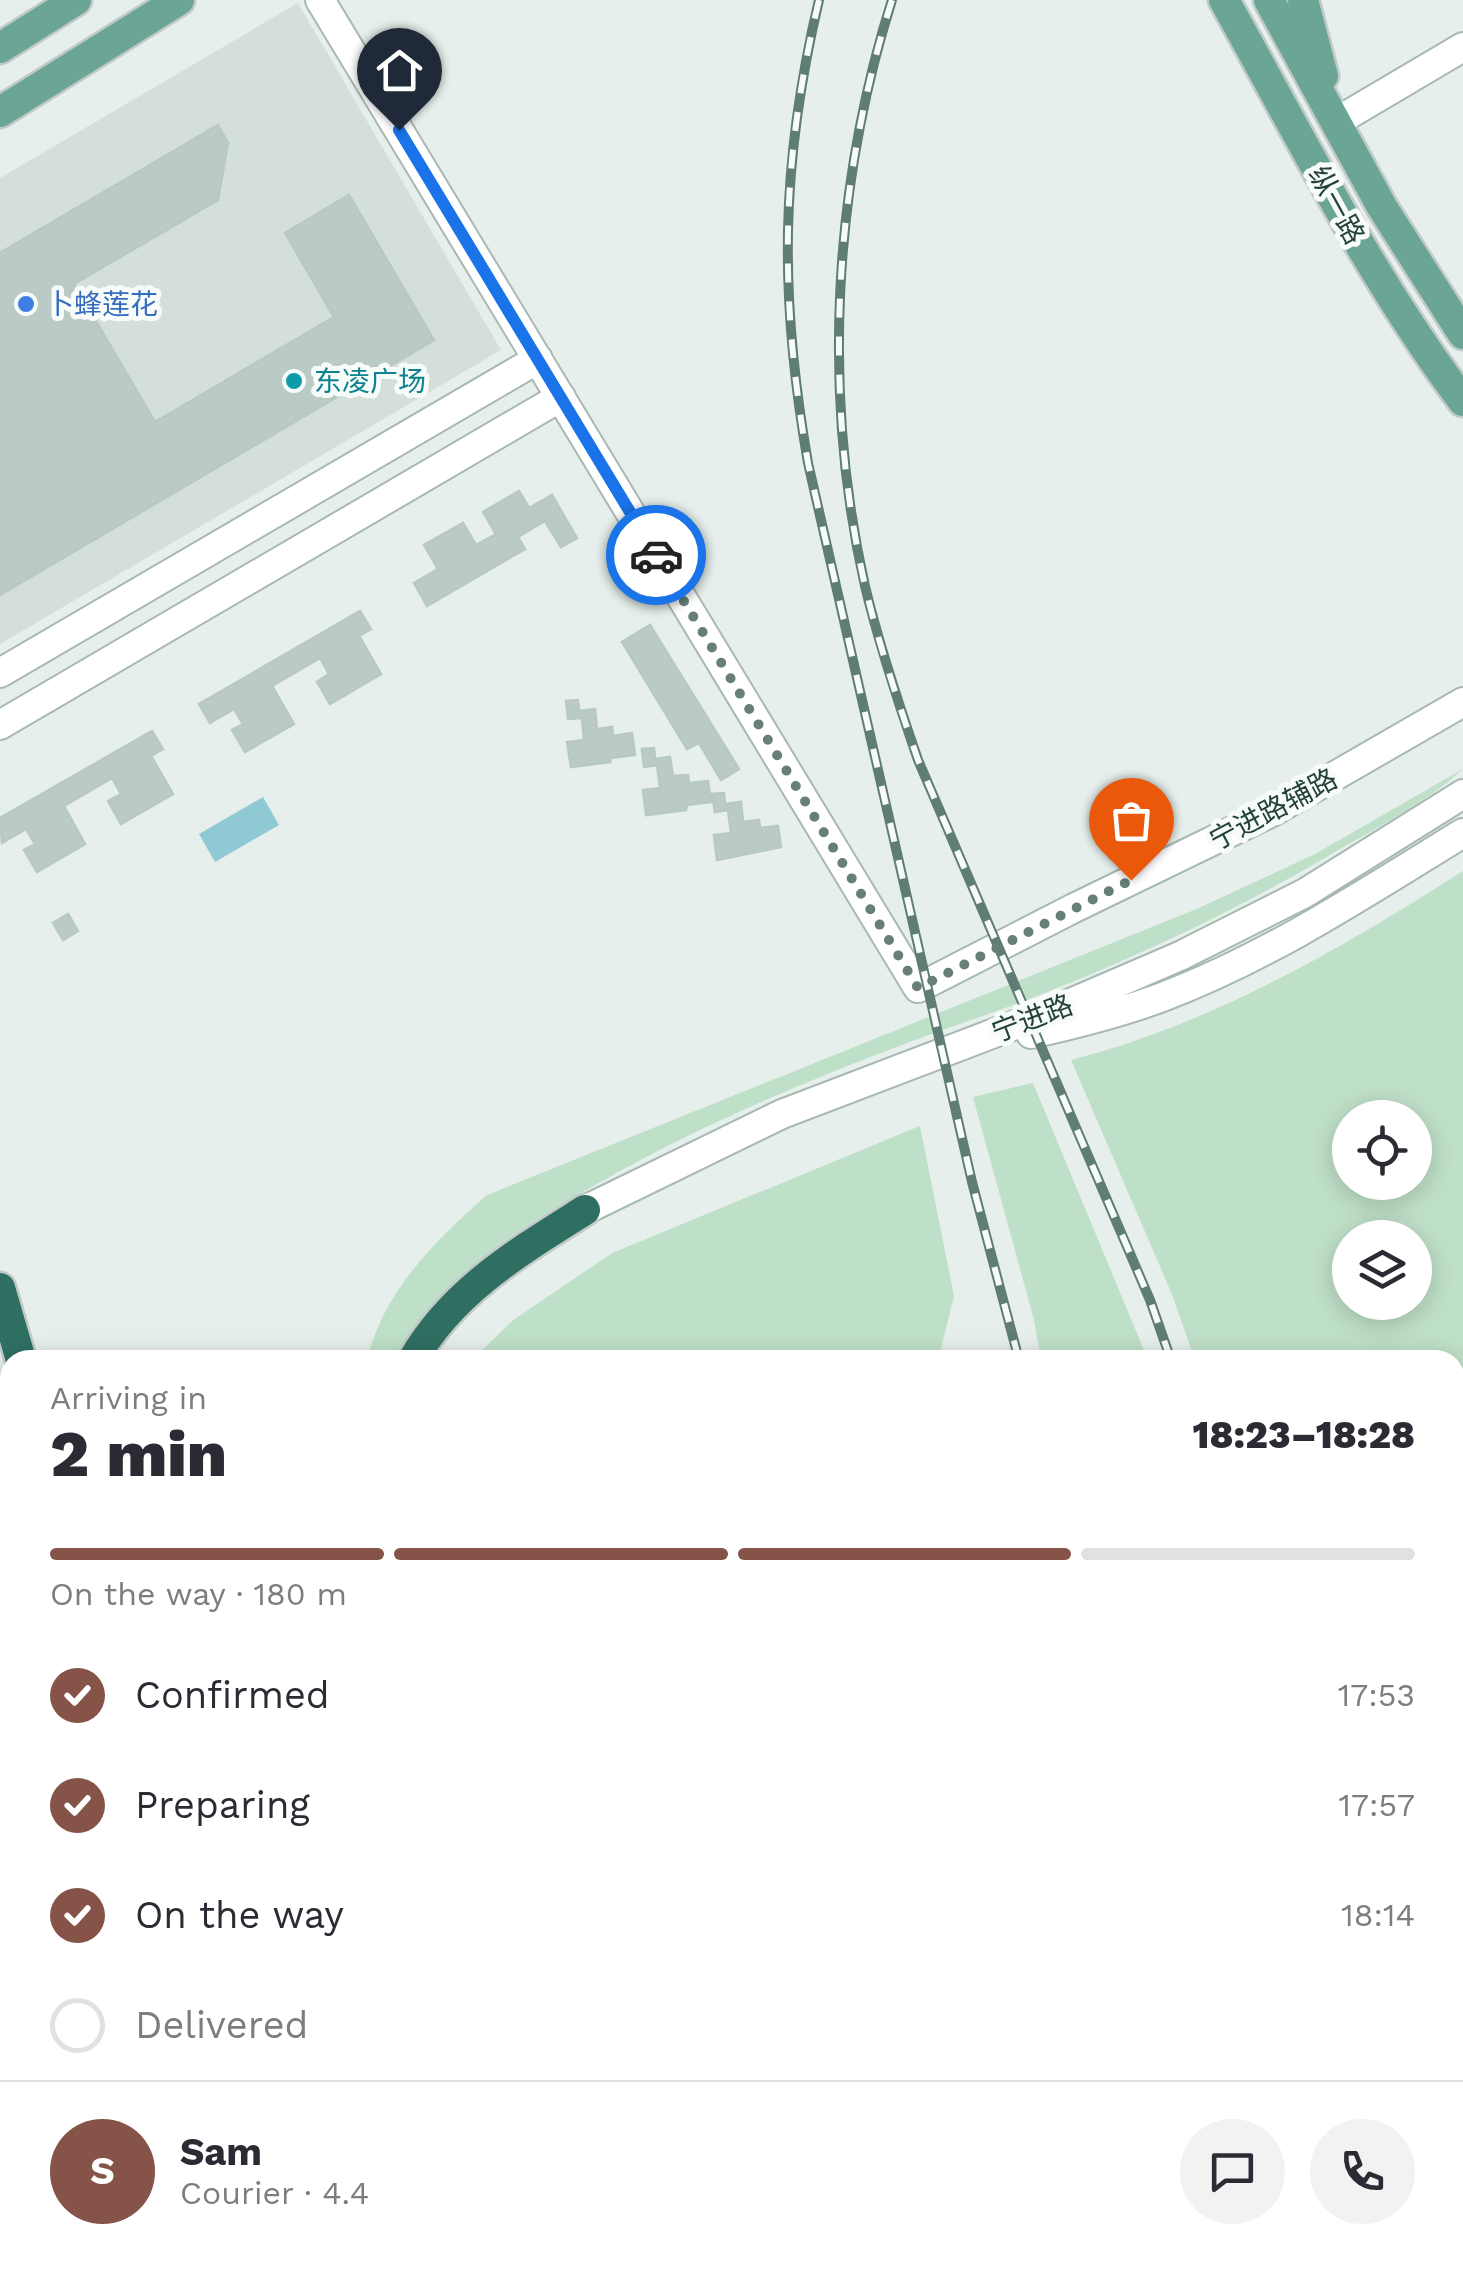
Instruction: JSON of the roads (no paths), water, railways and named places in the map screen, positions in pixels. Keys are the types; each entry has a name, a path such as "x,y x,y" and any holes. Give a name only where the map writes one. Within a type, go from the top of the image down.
{"highway":[{"path":"419,1350 452,1306 514,1256 585,1210"},
{"path":"0,1288 18,1350"},
{"path":"0,1316 16,1350"}],"main road":[{"path":"0,48 76,0"},
{"path":"0,112 179,0"},
{"name":"纵一路","path":"1224,0 1348,226 1414,332 1463,401"},
{"name":"纵一路","path":"1269,0 1413,259 1463,334"},
{"path":"1303,0 1336,122"}],"street":[{"path":"0,725 561,398 320,0"},
{"path":"1336,122 1463,47"},
{"path":"0,673 538,359"},
{"name":"宁进路辅路","path":"561,398 918,988 1276,810 1463,702"},
{"name":"宁进路","path":"585,1210 716,1144 918,1060 1117,985 1228,934 1366,858 1463,794"},
{"path":"918,1060 1111,1015 1166,996 1272,945 1463,833"}],"water":[{"path":"263,797 279,825 215,862 199,834"}],"railway":[{"path":"819,0 797,118 788,231 788,287 799,402 808,463 972,1182 1016,1350"},
{"path":"892,0 857,143 840,291 843,440 865,586 918,760 1150,1300 1168,1350"}],"place":[{"name":"卜蜂莲花","path":"26,304"},
{"name":"东凌广场","path":"294,381"}]}
